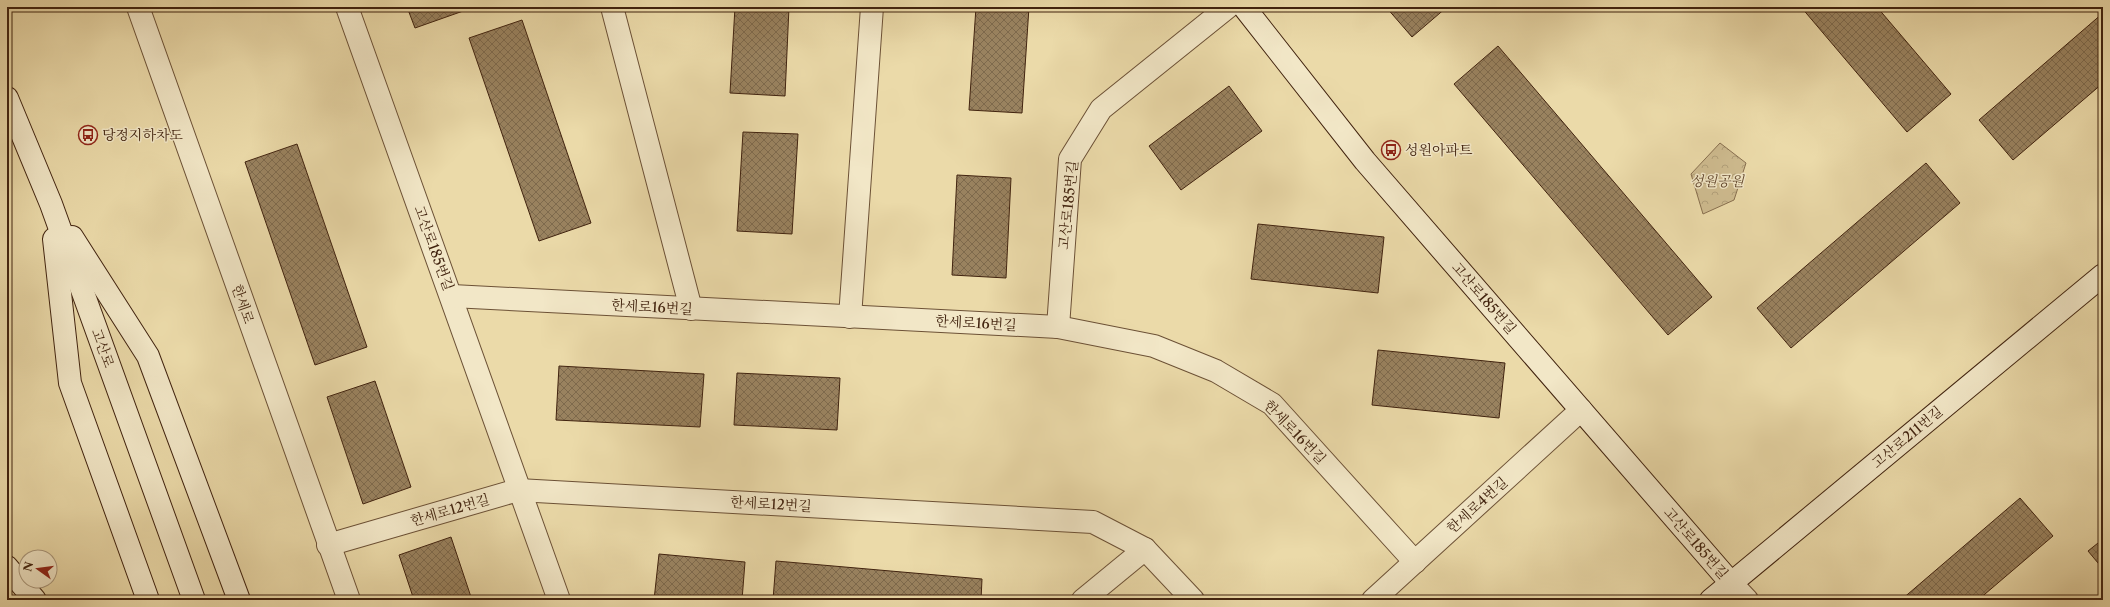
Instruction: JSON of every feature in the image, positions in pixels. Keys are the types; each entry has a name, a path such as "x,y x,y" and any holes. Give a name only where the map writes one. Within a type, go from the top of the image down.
{"street":[{"name":"한세로","path":"138,7 328,545 349,600"},
{"name":"고산로185번길","path":"347,7 452,296 518,490 559,600"},
{"path":"612,7 691,309"},
{"path":"850,317 872,7"},
{"name":"고산로185번길","path":"1058,327 1070,159 1102,110 1228,7"},
{"name":"고산로185번길","path":"1244,7 1365,161 1747,600"},
{"name":"고산로","path":"7,98 51,204 194,600"},
{"path":"51,204 70,383 148,600"},
{"path":"51,204 148,356 239,600"},
{"name":"고산로211번길","path":"1711,600 2103,275"},
{"name":"한세로16번길","path":"452,296 1058,327 1154,346 1216,371 1272,404 1415,562"},
{"name":"한세로4번길","path":"1374,600 1581,410"},
{"name":"한세로12번길","path":"328,545 518,490 1094,522 1145,549 1193,600"},
{"path":"1083,600 1145,549"},
{"path":"7,566 35,600"}],"green space":[{"name":"성원공원","path":"1720,143 1746,163 1734,200 1703,214 1691,174"}],"building":[{"path":"407,7 465,7 466,10 415,28"},
{"path":"735,7 789,7 785,96 730,93"},
{"path":"976,7 1029,7 1022,113 969,110"},
{"path":"1386,7 1447,7 1412,37"},
{"path":"1801,7 1877,7 1951,94 1907,132"},
{"path":"2103,13 2103,83 2013,160 1979,120"},
{"path":"522,20 591,223 539,241 469,38"},
{"path":"1498,46 1712,297 1668,335 1454,84"},
{"path":"1229,86 1262,131 1181,190 1149,146"},
{"path":"743,132 798,134 792,234 737,231"},
{"path":"297,144 367,347 315,365 245,162"},
{"path":"1926,163 1960,203 1791,348 1757,308"},
{"path":"957,175 1011,178 1006,278 952,275"},
{"path":"1258,224 1384,237 1378,293 1251,279"},
{"path":"1378,350 1505,363 1499,418 1372,405"},
{"path":"559,366 704,374 700,427 556,420"},
{"path":"737,373 840,378 837,430 734,425"},
{"path":"375,381 411,487 363,504 327,397"},
{"path":"2020,498 2053,536 1978,600 1901,600"},
{"path":"451,537 472,600 414,600 399,555"},
{"path":"2103,539 2103,569 2088,551"},
{"path":"659,554 745,562 742,600 654,600"},
{"path":"776,561 982,579 981,600 773,600"}],"place":[{"name":"당정지하차도","path":"88,135"},
{"name":"성원아파트","path":"1391,150"}]}
